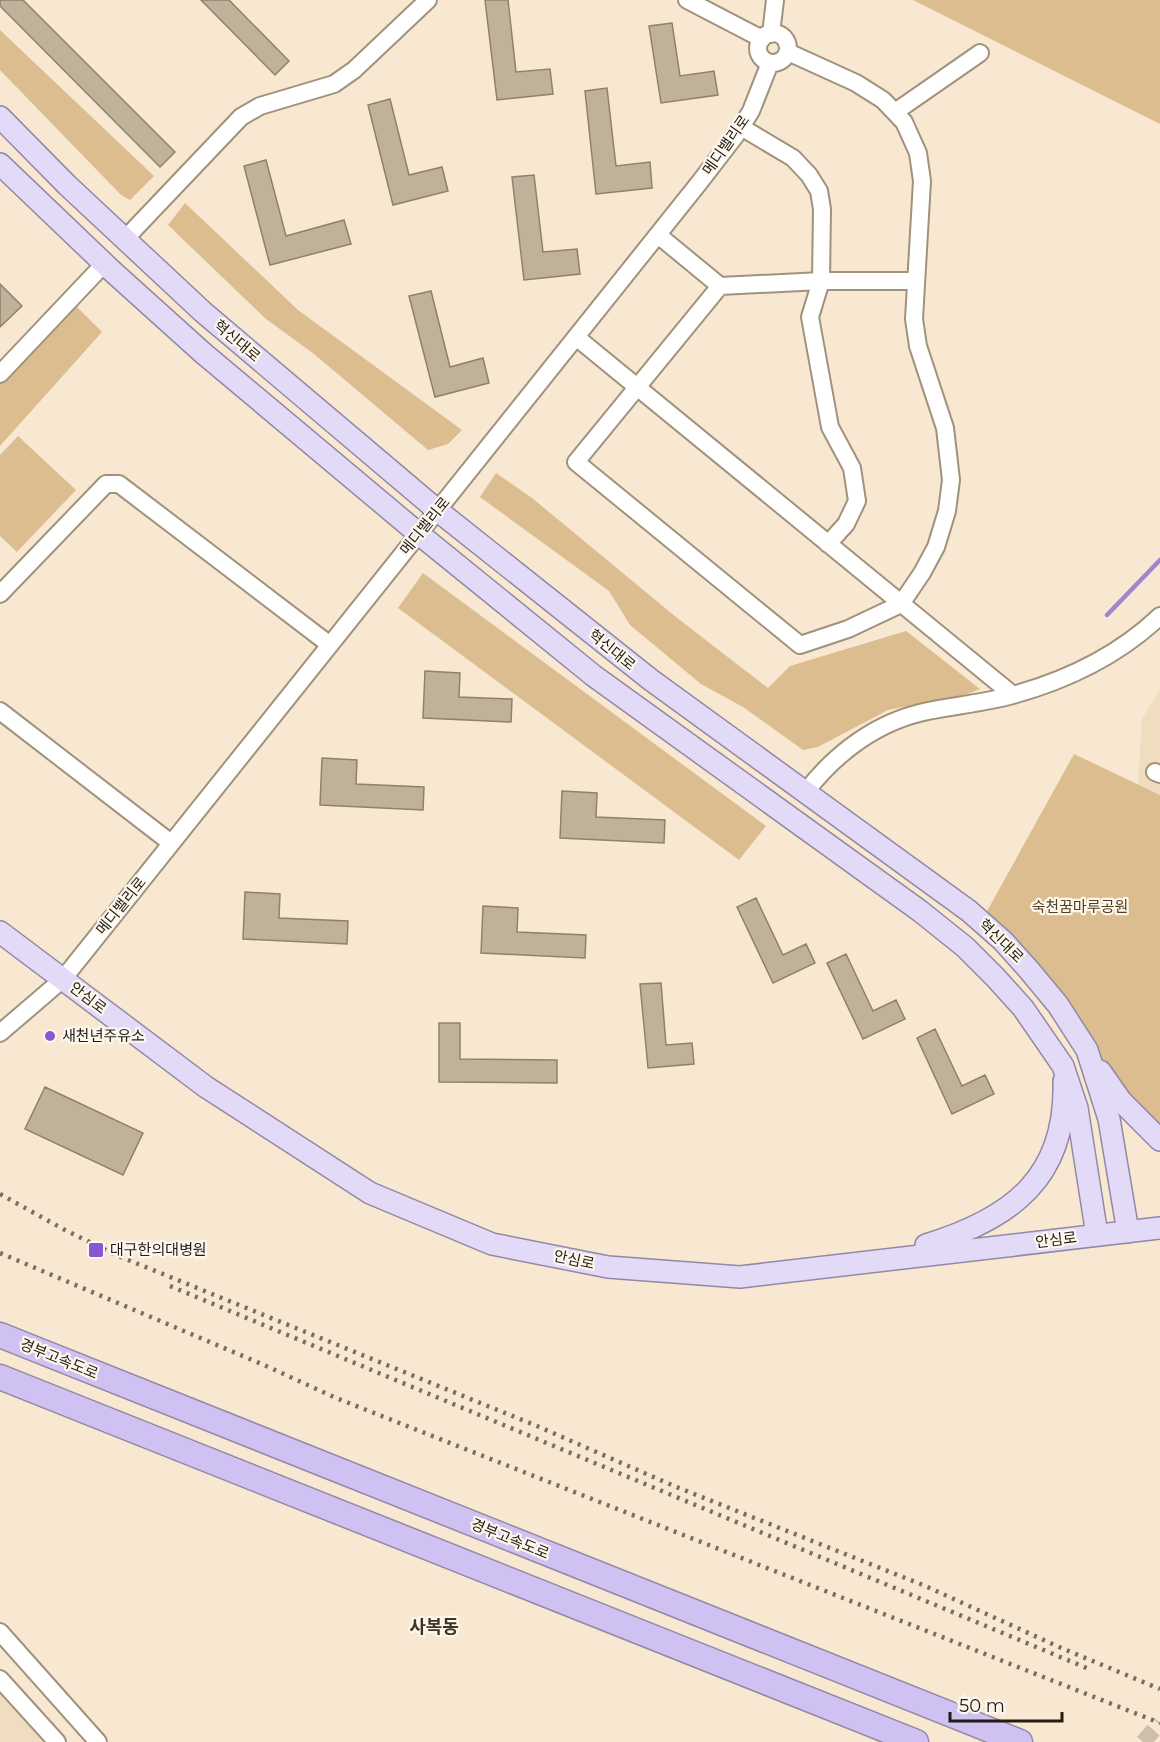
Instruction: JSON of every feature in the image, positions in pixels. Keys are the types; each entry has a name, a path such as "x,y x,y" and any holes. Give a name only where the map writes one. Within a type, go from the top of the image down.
{"highway":[{"name":"경부고속도로","path":"0,1335 1020,1742"},
{"path":"0,1377 916,1742"}],"main road":[{"name":"혁신대로","path":"0,117 67,185 203,312 438,510 651,680 969,911 1003,941 1058,1005 1087,1050 1108,1119 1128,1232"},
{"path":"0,164 104,264 203,353 418,534 594,676 920,911 965,947 995,976 1023,1008 1063,1066 1077,1108 1097,1235"},
{"name":"안심로","path":"0,932 206,1087 370,1193 492,1244 608,1267 740,1277 1160,1228"},
{"path":"1087,1050 1121,1101 1160,1140"},
{"path":"879,1260 950,1238 977,1226 1010,1206 1028,1191 1048,1161 1060,1131 1064,1089 1063,1066"}],"street":[{"path":"125,239 241,117 260,106 334,84 354,70 428,0"},
{"path":"687,0 766,36 775,33 784,38 788,52 786,56 779,62 770,63 759,54 759,44 766,36 775,0"},
{"path":"720,286 576,462 800,645 848,629 901,604 936,547 947,510 951,480 945,428 918,346 914,320 922,181 918,153 904,122 883,100 856,83 788,52"},
{"path":"895,112 980,53"},
{"name":"메디밸리로","path":"63,979 741,127 751,111 770,63"},
{"path":"741,127 793,158 809,175 819,191 822,209 821,281 810,317 830,427 852,468 857,501 846,524 828,544"},
{"path":"658,234 720,286 821,281 916,281"},
{"path":"0,374 104,264"},
{"path":"576,337 1013,695"},
{"path":"0,594 106,484 119,484 330,645"},
{"path":"805,793 818,775 859,739 895,721 926,711 1013,695 1070,675 1112,654 1141,634 1160,616"},
{"path":"0,711 171,843"},
{"name":"안심로","path":"0,1033 63,979"},
{"path":"0,1632 98,1742"},
{"path":"0,1679 57,1742"}],"shaded area":[{"path":"1160,689 1160,795 1138,785 1142,719"},
{"path":"0,1684 52,1742 0,1742"}],"green space":[{"path":"913,0 1160,0 1160,124"},
{"path":"0,30 154,176 130,200 121,195 0,70"},
{"path":"185,203 298,310 462,430 448,444 428,450 314,354 266,319 168,225"},
{"path":"75,305 102,332 0,446 0,382"},
{"path":"18,436 76,490 17,552 0,536 0,455"},
{"path":"496,473 532,498 676,617 768,688 790,666 906,631 980,689 968,694 888,710 818,747 803,750 743,707 701,684 630,625 609,591 480,497"},
{"path":"423,573 766,826 739,860 398,608"},
{"name":"숙천꿈마루공원","path":"1074,754 1160,795 1160,1140 981,922"}],"building":[{"path":"0,0 23,0 175,152 160,167 0,6"},
{"path":"201,0 229,0 289,61 275,75"},
{"path":"485,0 508,0 516,72 550,69 553,94 497,100"},
{"path":"672,23 680,76 714,71 718,95 661,103 649,26"},
{"path":"607,88 616,166 650,162 652,188 596,194 585,91"},
{"path":"390,99 409,175 442,167 448,191 393,205 368,105"},
{"path":"266,160 286,236 344,220 351,244 270,265 244,166"},
{"path":"534,175 543,252 577,249 580,274 524,280 512,177"},
{"path":"0,284 22,306 0,327"},
{"path":"431,291 450,367 483,358 489,383 435,397 409,296"},
{"path":"425,671 460,673 459,697 512,699 511,722 423,718"},
{"path":"322,758 357,760 356,784 424,787 423,810 320,805"},
{"path":"562,791 597,793 596,817 665,820 664,843 560,838"},
{"path":"245,892 280,894 279,918 348,921 347,944 243,939"},
{"path":"756,898 783,955 806,944 815,963 773,983 737,907"},
{"path":"483,906 518,908 517,932 586,935 585,958 481,953"},
{"path":"846,954 873,1011 896,1000 905,1019 863,1039 827,963"},
{"path":"661,983 666,1045 692,1043 694,1064 648,1068 640,984"},
{"path":"439,1023 460,1023 460,1059 557,1060 557,1083 439,1082"},
{"path":"935,1029 962,1086 985,1075 994,1094 952,1114 917,1038"},
{"path":"45,1087 143,1133 123,1175 25,1129"}],"waterway":[{"path":"1107,615 1160,560"}],"tunnel":[{"path":"1143,1742 1160,1723"}],"railway":[{"path":"0,1194 116,1255 537,1426 674,1486 923,1585 1059,1647 1160,1689"},
{"path":"0,1253 336,1398 1160,1723"},
{"path":"170,1286 1089,1669"}],"place":[{"name":"새천년주유소","path":"50,1036"},
{"name":"대구한의대병원","path":"96,1250"}],"district":[{"name":"사복동","path":"434,1627"}]}
